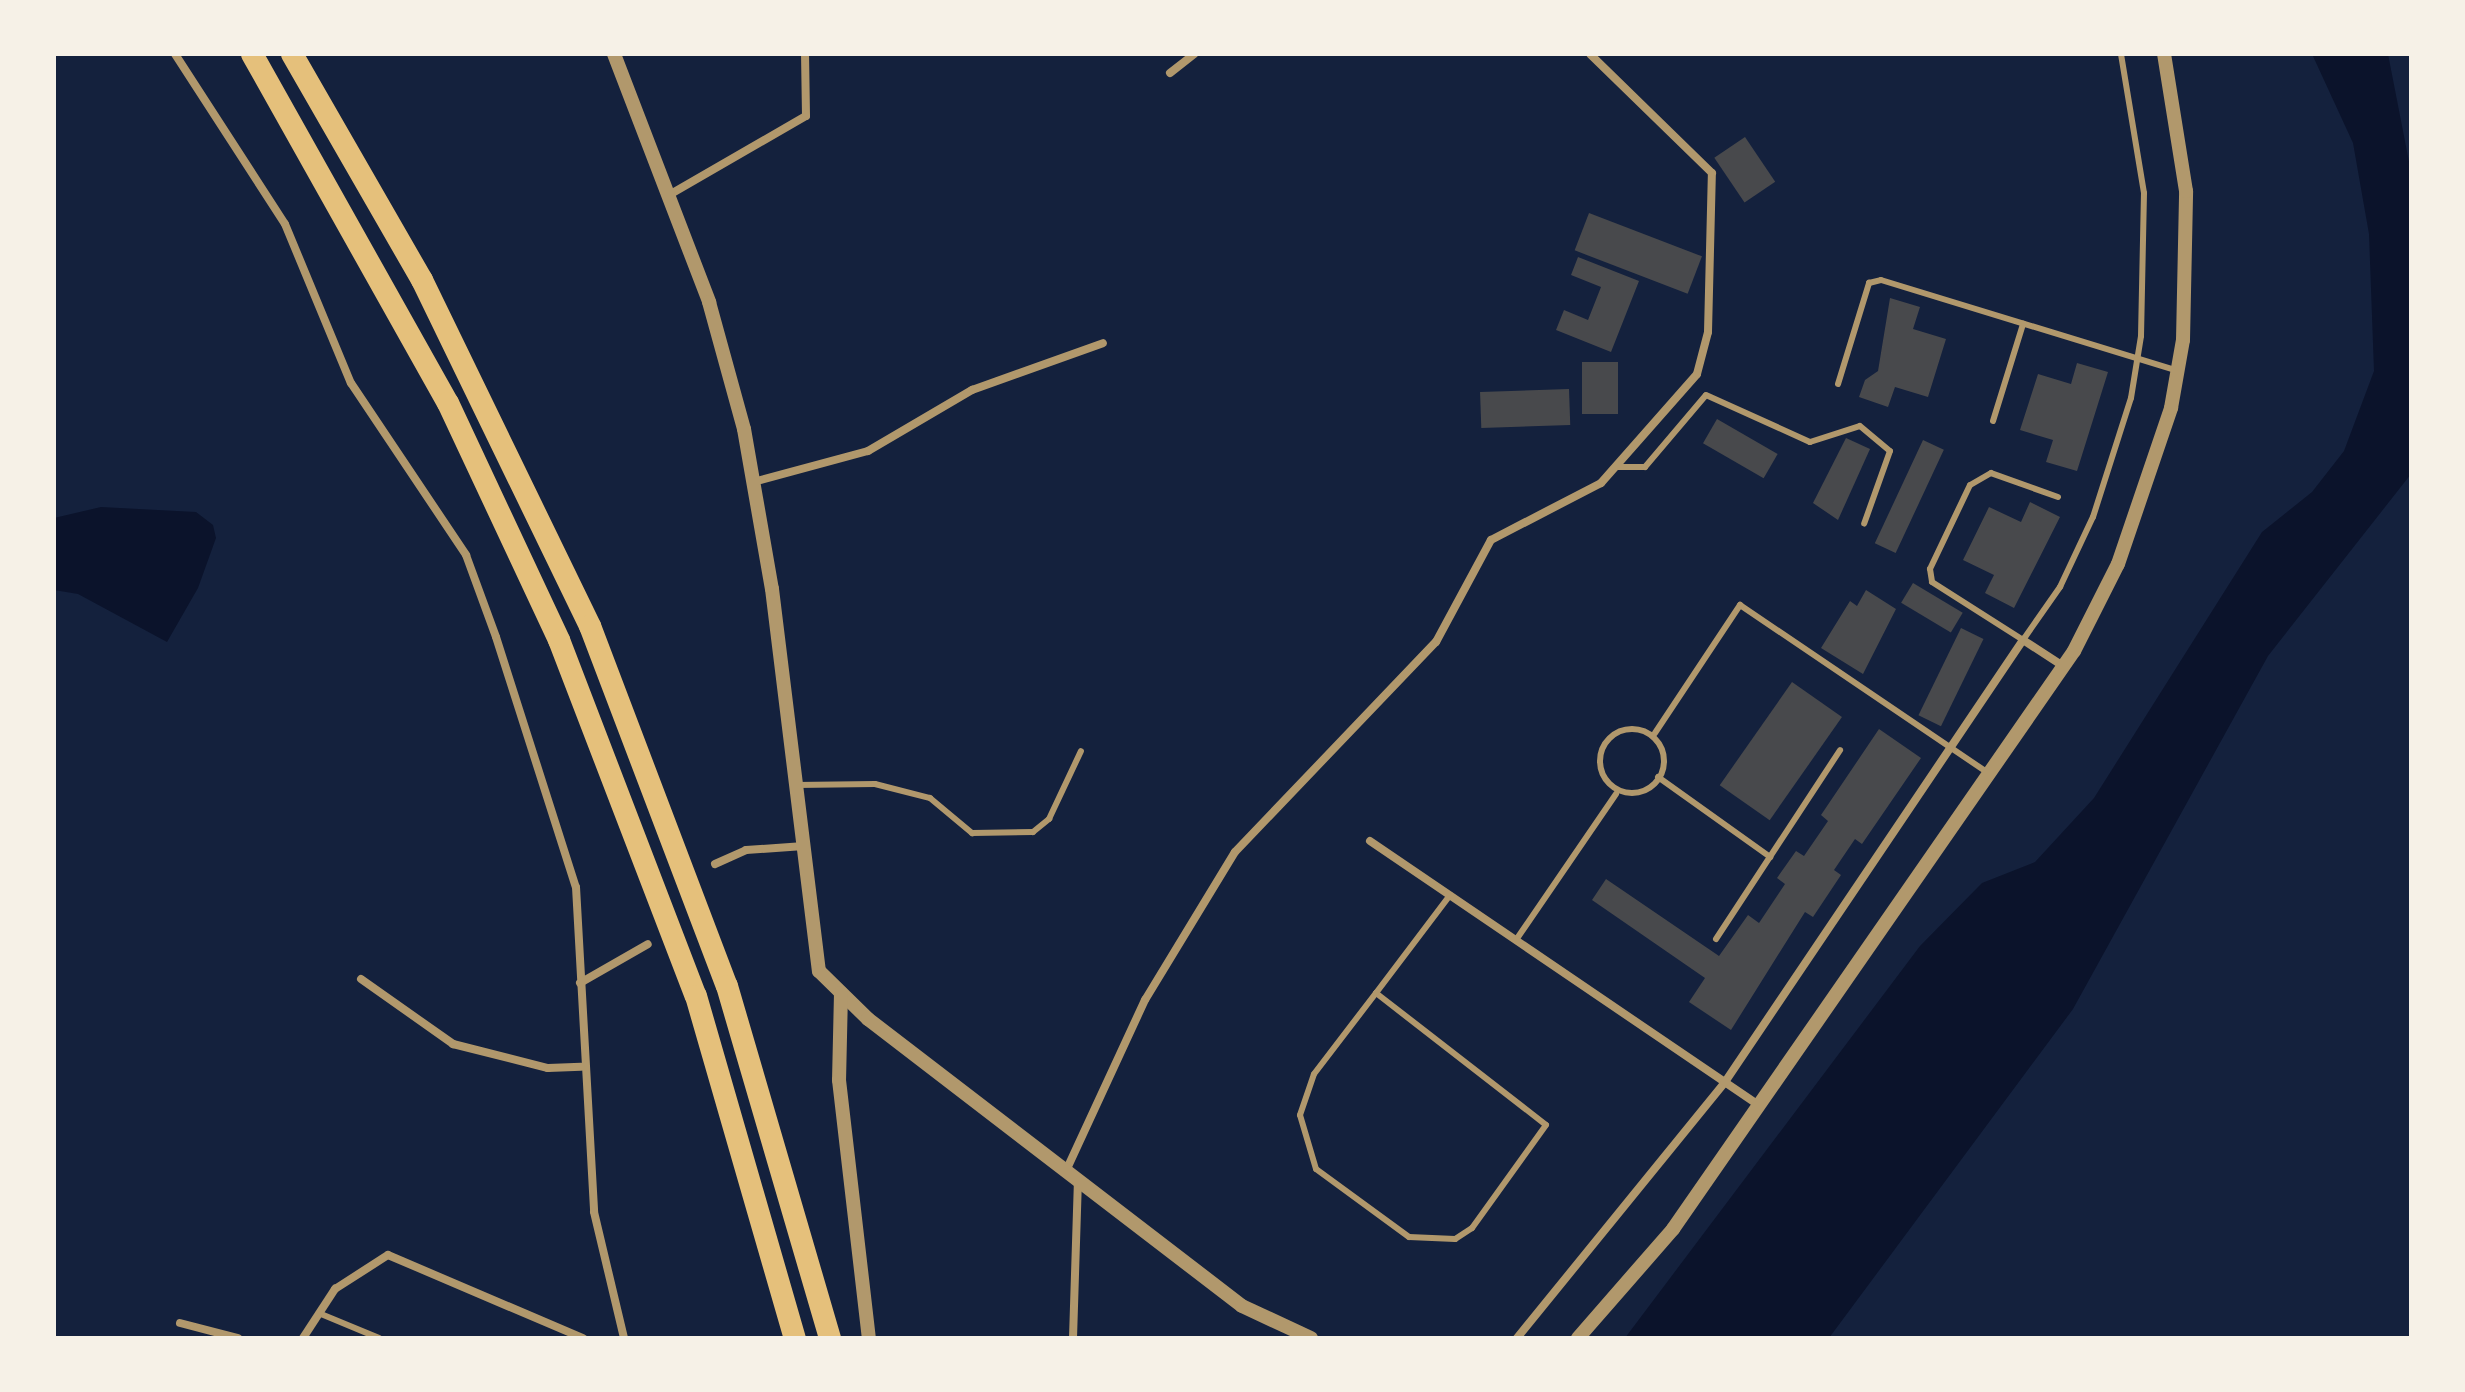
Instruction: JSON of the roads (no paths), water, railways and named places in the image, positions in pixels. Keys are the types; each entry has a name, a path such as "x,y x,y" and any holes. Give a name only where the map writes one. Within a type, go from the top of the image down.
{"highway":[{"path":"252,54 441,389 559,640 696,996 795,1338"},
{"path":"292,54 443,320 590,626 727,986 830,1338"}],"street":[{"path":"175,54 285,224 351,383 466,555 570,857 580,983 581,1067 594,1212 624,1338"},
{"path":"614,54 725,347 753,482 819,971 841,993 1065,1173 1242,1306 1311,1338"},
{"path":"669,195 806,116 805,54"},
{"path":"1170,73 1194,54"},
{"path":"1065,1173 1145,1000 1235,852 1436,642 1491,540 1596,487 1618,467 1697,374 1705,350 1712,173 1590,54"},
{"path":"1578,1338 1673,1229 2063,666 2132,532 2179,371 2186,191 2164,54"},
{"path":"753,482 868,451 972,390 1103,343"},
{"path":"1517,1338 1725,1082 2023,640 2063,666"},
{"path":"1370,841 1759,1105"},
{"path":"715,864 746,850 804,846"},
{"path":"580,983 648,944"},
{"path":"361,979 453,1044 548,1068 581,1067"},
{"path":"841,993 839,1080 869,1338"},
{"path":"1073,1338 1078,1183"},
{"path":"303,1338 352,1274 388,1255 583,1338"},
{"path":"180,1323 238,1338"}],"lane":[{"path":"2058,497 1991,473 1970,485 1930,569 1932,582 2023,640 2060,587 2089,527 2139,359 2144,193 2121,54"},
{"path":"1838,384 1869,283 2023,324 2179,371"},
{"path":"1993,421 2023,324"},
{"path":"1618,467 1645,467 1706,395 1810,442 1860,426 1890,451 1864,524"},
{"path":"1655,733 1740,605 1989,773"},
{"path":"1516,940 1616,794 1647,788 1658,777 1663,746 1655,733 1637,729 1606,745 1604,780 1616,794"},
{"path":"1716,939 1840,750"},
{"path":"796,785 875,784 930,798 972,833 1033,832 1049,819 1081,751"},
{"path":"1658,777 1770,857"},
{"path":"1376,993 1546,1125 1472,1228 1455,1239 1422,1240 1397,1231 1316,1169 1301,1138 1303,1094 1376,993 1450,895"},
{"path":"321,1314 379,1338"}],"water":[{"path":"2312,54 2388,54 2411,172 2411,474 2268,656 2073,1009 1829,1338 1625,1338 1920,946 1982,883 2035,862 2094,798 2262,532 2312,492 2344,451 2374,371 2369,234 2353,143"},
{"path":"101,507 196,512 213,525 216,538 198,588 167,642 78,594 54,590 54,518"}]}
